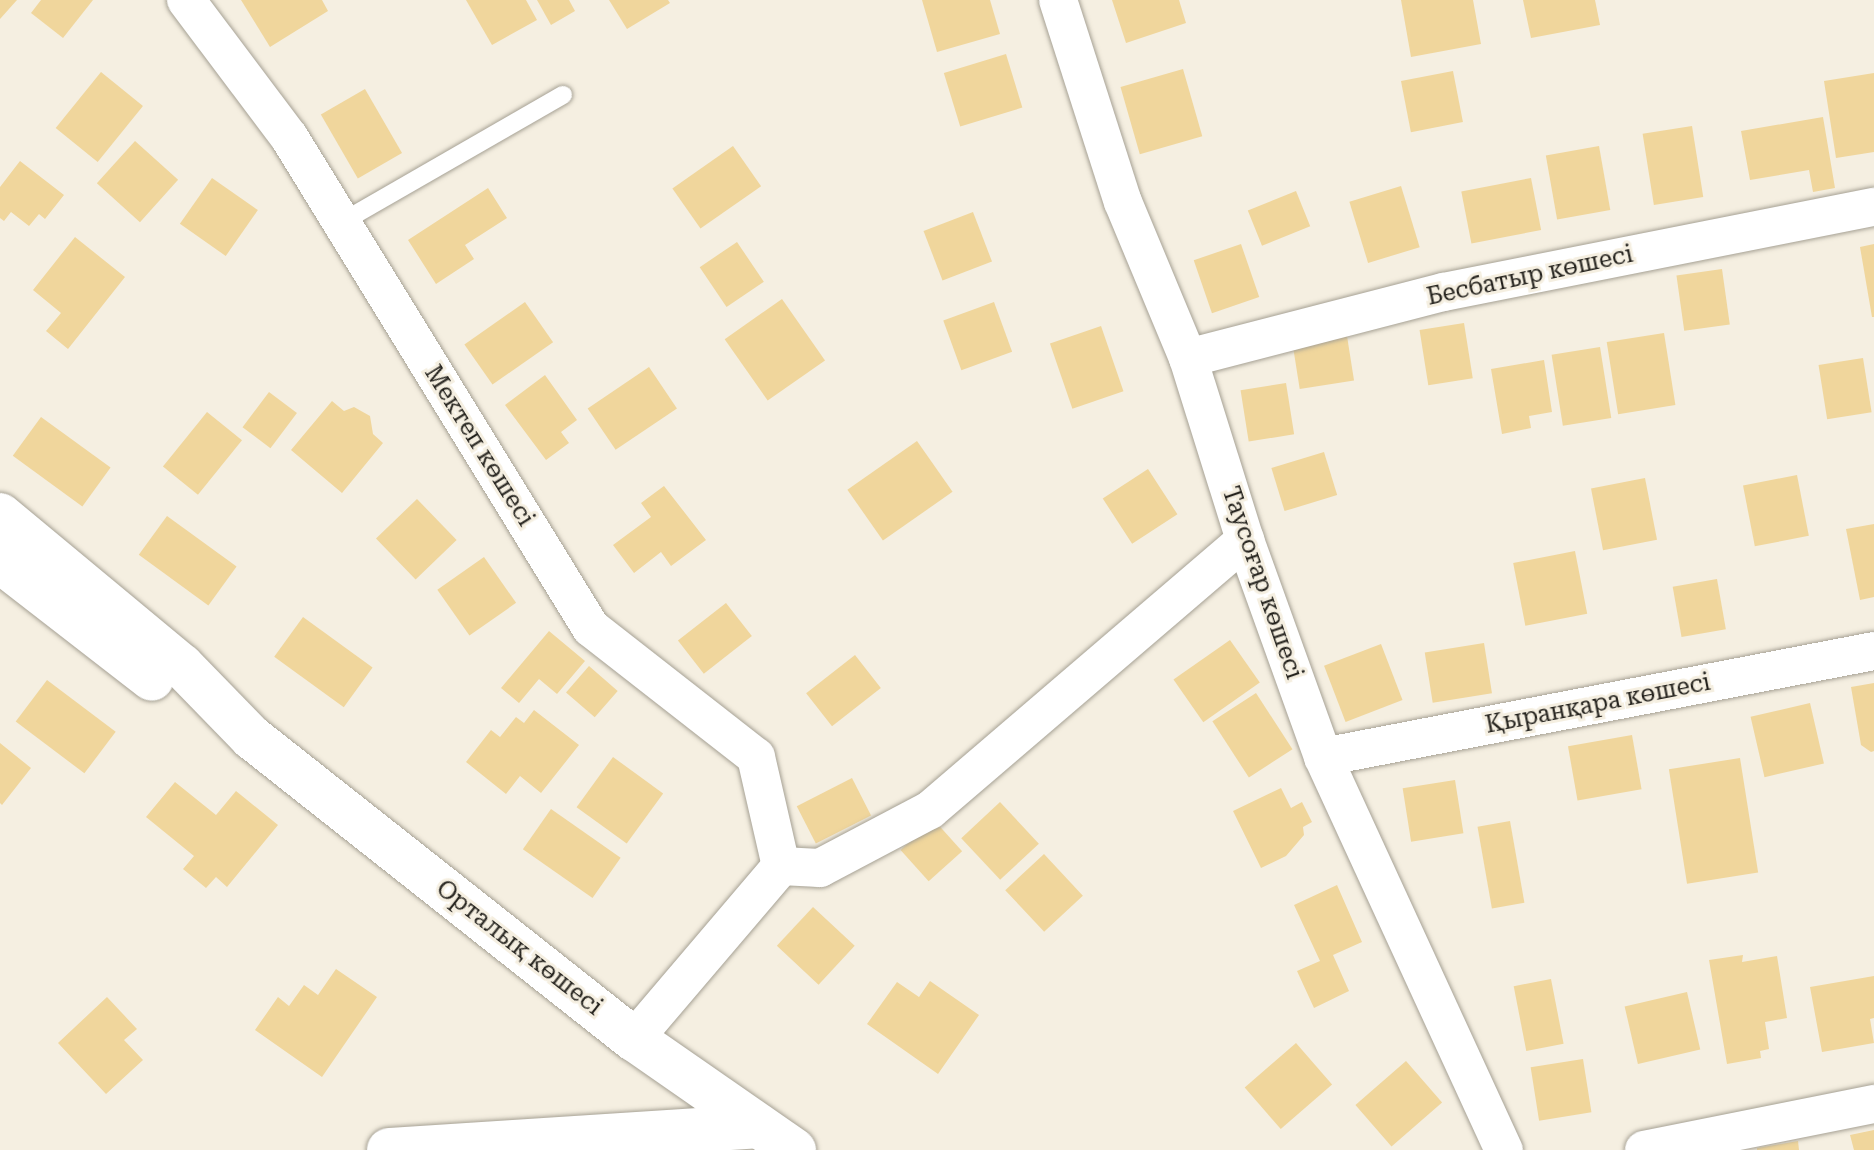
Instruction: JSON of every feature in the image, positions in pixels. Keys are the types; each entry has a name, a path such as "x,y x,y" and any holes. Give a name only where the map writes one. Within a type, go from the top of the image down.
{"main road":[{"name":"Орталық көшесі","path":"0,515 182,666 251,737 634,1039 778,1141"},
{"name":"Орталық көшесі","path":"0,561 159,684 251,737"},
{"path":"389,1150 778,1141"}],"street":[{"name":"Мектеп көшесі","path":"186,0 289,137 591,628 756,757 781,866"},
{"name":"Тауcоғар көшесі","path":"1058,0 1123,202 1188,358 1245,540 1323,757 1504,1150"},
{"name":"Бесбатыр көшесі","path":"1188,358 1444,292 1874,207"},
{"path":"634,1039 781,866 820,868 930,810 1245,540"},
{"name":"Қыранқара көшесі","path":"1323,757 1874,651"},
{"path":"1644,1150 1874,1104"}],"lane":[{"path":"342,222 563,95"}],"building":[{"path":"0,0 17,0 0,19"},
{"path":"41,0 93,0 63,38 31,13"},
{"path":"241,0 322,0 328,11 270,47"},
{"path":"466,0 526,0 537,20 492,45"},
{"path":"537,0 569,0 575,11 551,25"},
{"path":"609,0 668,0 670,3 627,29"},
{"path":"922,0 990,0 1000,34 937,52"},
{"path":"1112,0 1179,0 1186,23 1126,43"},
{"path":"1401,0 1473,0 1481,44 1411,57"},
{"path":"1523,0 1595,0 1600,25 1531,38"},
{"path":"1006,54 1022,108 960,127 944,73"},
{"path":"1183,69 1202,136 1140,154 1121,87"},
{"path":"1453,71 1463,122 1411,132 1401,81"},
{"path":"101,72 143,106 98,162 56,128"},
{"path":"1874,73 1874,152 1836,158 1824,81"},
{"path":"365,89 402,153 358,179 321,114"},
{"path":"1823,117 1835,188 1813,192 1809,170 1750,180 1741,131"},
{"path":"1692,126 1703,197 1654,205 1643,134"},
{"path":"135,141 178,180 140,222 97,183"},
{"path":"733,146 761,186 700,229 672,188"},
{"path":"1599,146 1610,210 1557,219 1546,155"},
{"path":"20,161 64,195 45,219 39,214 29,226 11,212 4,221 0,218 0,187"},
{"path":"212,178 258,210 226,256 180,224"},
{"path":"1531,178 1541,230 1471,244 1461,192"},
{"path":"1401,186 1420,247 1368,263 1349,202"},
{"path":"488,188 507,218 465,245 474,259 436,284 408,240"},
{"path":"1296,191 1310,226 1262,246 1248,210"},
{"path":"973,212 992,261 943,280 924,231"},
{"path":"75,237 125,277 68,349 46,331 61,313 33,290"},
{"path":"737,242 764,282 727,307 700,267"},
{"path":"1241,244 1259,297 1212,313 1194,260"},
{"path":"1874,244 1874,317 1872,317 1860,247"},
{"path":"1722,269 1730,324 1684,331 1676,275"},
{"path":"782,299 825,360 768,401 725,339"},
{"path":"525,302 553,342 492,385 464,344"},
{"path":"994,302 1012,352 961,370 943,320"},
{"path":"1464,323 1473,378 1428,385 1420,330"},
{"path":"1101,326 1123,391 1072,409 1050,344"},
{"path":"1664,333 1675,405 1618,414 1607,342"},
{"path":"1347,336 1354,380 1300,389 1293,345"},
{"path":"1600,347 1611,418 1563,426 1552,355"},
{"path":"1863,358 1872,412 1827,419 1819,365"},
{"path":"1544,360 1552,412 1529,416 1531,428 1502,434 1491,369"},
{"path":"649,367 677,408 616,450 588,408"},
{"path":"545,375 577,420 561,432 569,443 546,460 505,405"},
{"path":"1286,383 1294,434 1249,442 1241,390"},
{"path":"269,392 297,413 270,448 243,427"},
{"path":"332,401 344,411 354,407 370,416 373,434 383,443 342,493 291,450"},
{"path":"207,412 242,440 198,495 163,466"},
{"path":"41,417 111,468 82,506 13,456"},
{"path":"917,441 953,492 883,541 847,490"},
{"path":"1324,452 1337,495 1285,511 1271,468"},
{"path":"1148,469 1177,514 1132,544 1103,498"},
{"path":"1797,475 1809,536 1755,546 1743,485"},
{"path":"1645,478 1657,540 1603,550 1591,488"},
{"path":"664,486 706,540 671,566 661,552 634,573 613,545 651,517 641,503"},
{"path":"417,499 457,540 416,580 376,539"},
{"path":"167,516 237,567 208,605 139,555"},
{"path":"1874,524 1874,597 1860,600 1846,529"},
{"path":"1575,551 1587,614 1525,626 1513,563"},
{"path":"484,557 516,603 469,636 437,590"},
{"path":"1717,579 1726,629 1682,637 1673,587"},
{"path":"726,603 752,636 704,674 678,641"},
{"path":"303,617 373,668 344,707 274,657"},
{"path":"549,631 585,661 557,694 539,679 519,703 501,688"},
{"path":"1230,640 1260,683 1203,722 1173,680"},
{"path":"1484,643 1492,693 1433,703 1425,652"},
{"path":"1381,644 1403,700 1346,722 1324,666"},
{"path":"855,655 881,688 832,726 806,693"},
{"path":"589,666 618,691 595,717 566,692"},
{"path":"47,680 116,732 84,773 16,722"},
{"path":"1874,683 1874,751 1871,752 1861,745 1851,687"},
{"path":"1256,693 1292,749 1249,778 1212,721"},
{"path":"1810,703 1824,763 1765,777 1751,717"},
{"path":"534,710 579,745 541,793 520,776 506,794 466,762 491,730 500,737 516,717 524,723"},
{"path":"1632,735 1642,789 1578,800 1568,746"},
{"path":"0,743 31,768 2,805 0,803"},
{"path":"613,757 663,793 627,844 577,807"},
{"path":"1740,758 1758,873 1687,884 1669,769"},
{"path":"852,778 871,815 816,844 797,806"},
{"path":"1455,780 1463,833 1411,842 1403,788"},
{"path":"175,782 216,815 236,791 278,825 227,887 216,877 206,888 183,869 194,856 146,817"},
{"path":"1281,788 1291,808 1302,802 1312,822 1303,827 1304,835 1286,856 1261,868 1233,811"},
{"path":"1000,802 1039,844 1000,880 961,838"},
{"path":"551,809 621,858 593,898 523,849"},
{"path":"934,820 962,851 929,881 901,850"},
{"path":"1510,821 1524,903 1492,908 1478,827"},
{"path":"1044,854 1083,896 1044,932 1005,890"},
{"path":"1337,885 1362,942 1333,955 1349,991 1314,1008 1297,971 1320,961 1294,905"},
{"path":"813,907 855,946 819,985 777,946"},
{"path":"1743,955 1742,962 1777,956 1787,1018 1765,1022 1769,1049 1760,1051 1761,1058 1727,1064 1709,960"},
{"path":"336,969 377,997 322,1077 255,1030 278,997 289,1006 304,985 318,995"},
{"path":"1874,976 1874,1018 1870,1019 1874,1043 1822,1052 1810,987"},
{"path":"1551,979 1564,1044 1526,1051 1514,986"},
{"path":"930,981 979,1015 938,1074 867,1024 897,982 919,997"},
{"path":"1687,992 1700,1049 1638,1064 1625,1006"},
{"path":"107,997 137,1029 124,1040 143,1060 106,1094 58,1043"},
{"path":"1296,1043 1332,1085 1281,1129 1245,1088"},
{"path":"1583,1059 1591,1112 1539,1121 1531,1067"},
{"path":"1406,1061 1442,1103 1392,1146 1355,1105"},
{"path":"1874,1130 1874,1150 1854,1150 1850,1135"},
{"path":"1798,1141 1799,1150 1757,1150 1757,1148"}]}
